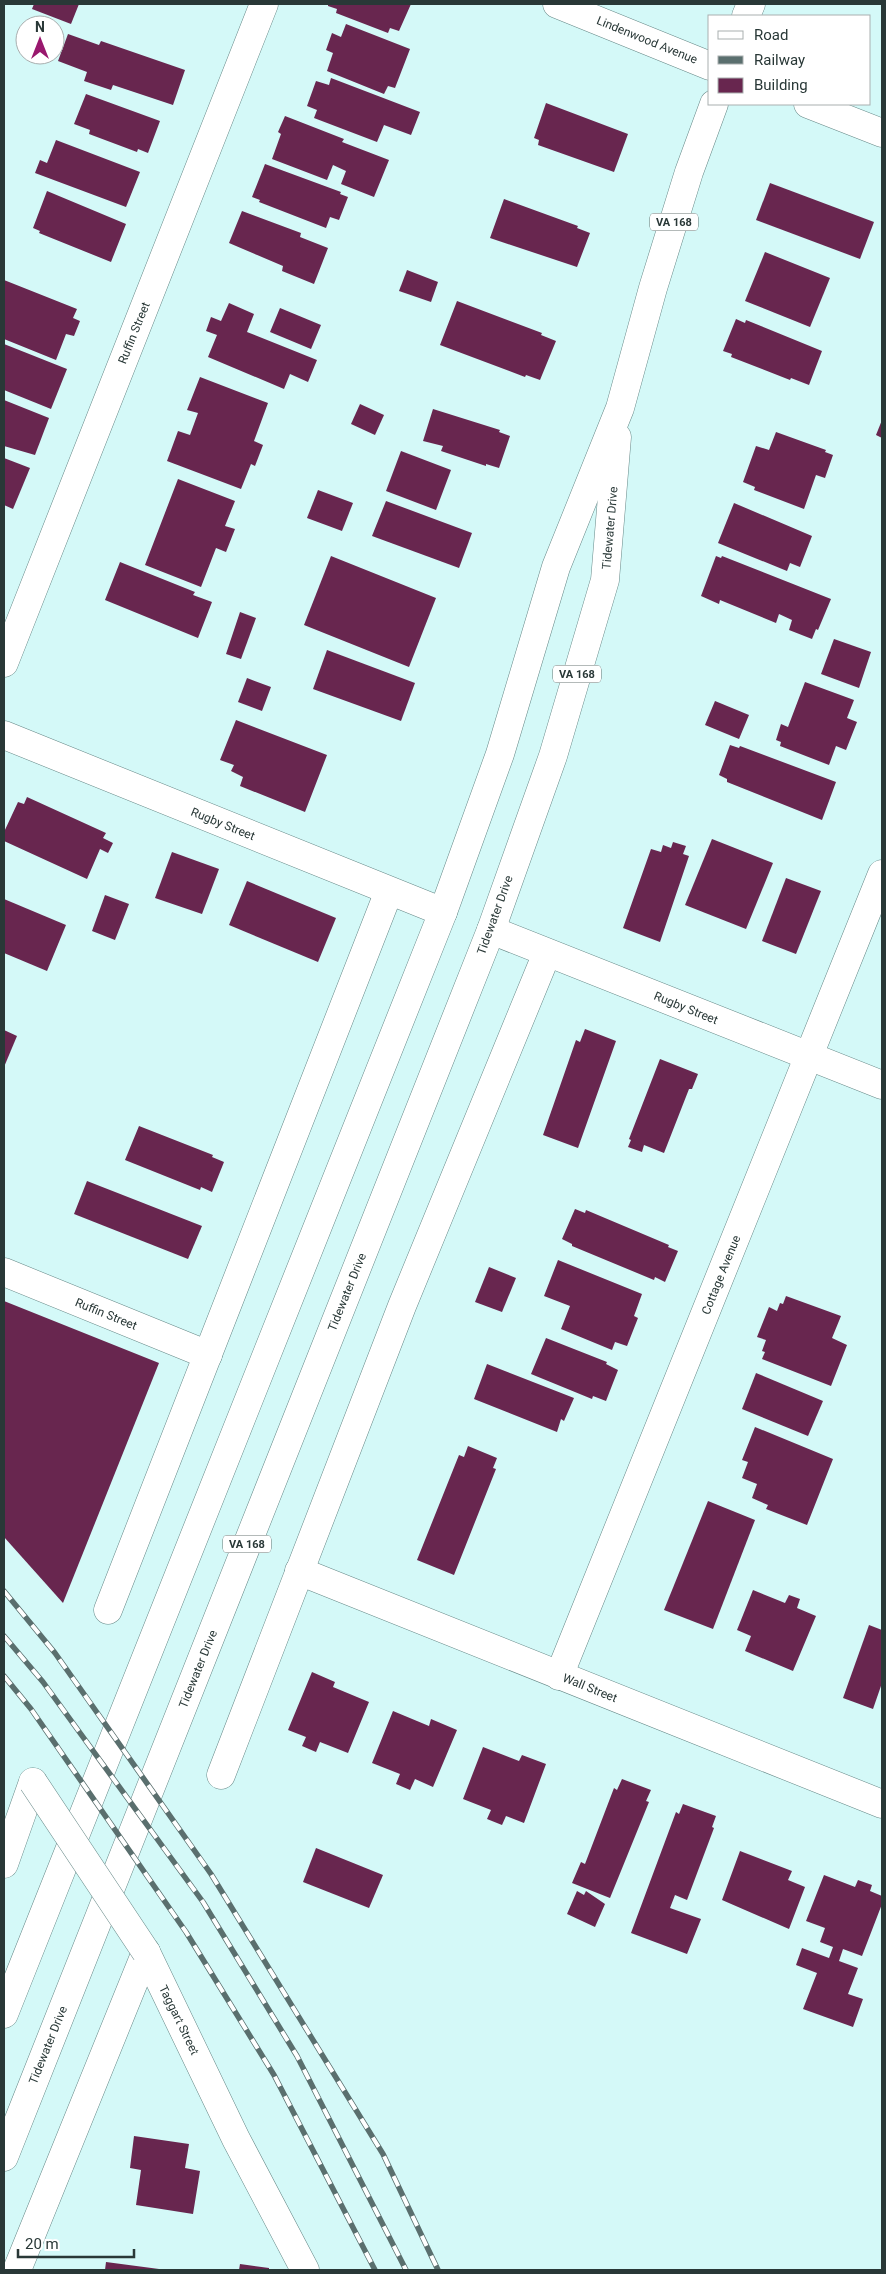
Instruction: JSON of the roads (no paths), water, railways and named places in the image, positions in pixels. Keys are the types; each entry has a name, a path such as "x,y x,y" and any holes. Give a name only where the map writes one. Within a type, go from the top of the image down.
{"main road":[{"name":"Ruffin Street","path":"4,663 264,4"},
{"name":"Lindenwood Avenue","path":"557,4 708,65"},
{"name":"Tidewater Drive","path":"4,2014 443,912 500,754 556,568 620,408 681,199 714,105"},
{"path":"811,105 882,133"},
{"name":"Tidewater Drive","path":"4,2157 490,930 553,756 605,580 620,408"},
{"name":"Rugby Street","path":"4,735 443,912"},
{"name":"Cottage Avenue","path":"559,1676 882,874"},
{"path":"108,1610 388,890"},
{"name":"Rugby Street","path":"490,930 882,1085"},
{"path":"220,1775 402,1306 547,953"},
{"name":"Ruffin Street","path":"4,1272 208,1355"},
{"name":"Wall Street","path":"299,1571 882,1804"},
{"name":"Taggart Street","path":"4,1864 33,1782 146,1952 236,2139 305,2270"},
{"path":"17,2270 146,1952"}],"railway":[{"path":"4,1591 55,1653 211,1874 383,2154 438,2270"},
{"path":"4,1636 43,1682 203,1902 297,2056 406,2270"},
{"path":"4,1676 31,1709 186,1932 274,2075 375,2270"}]}
